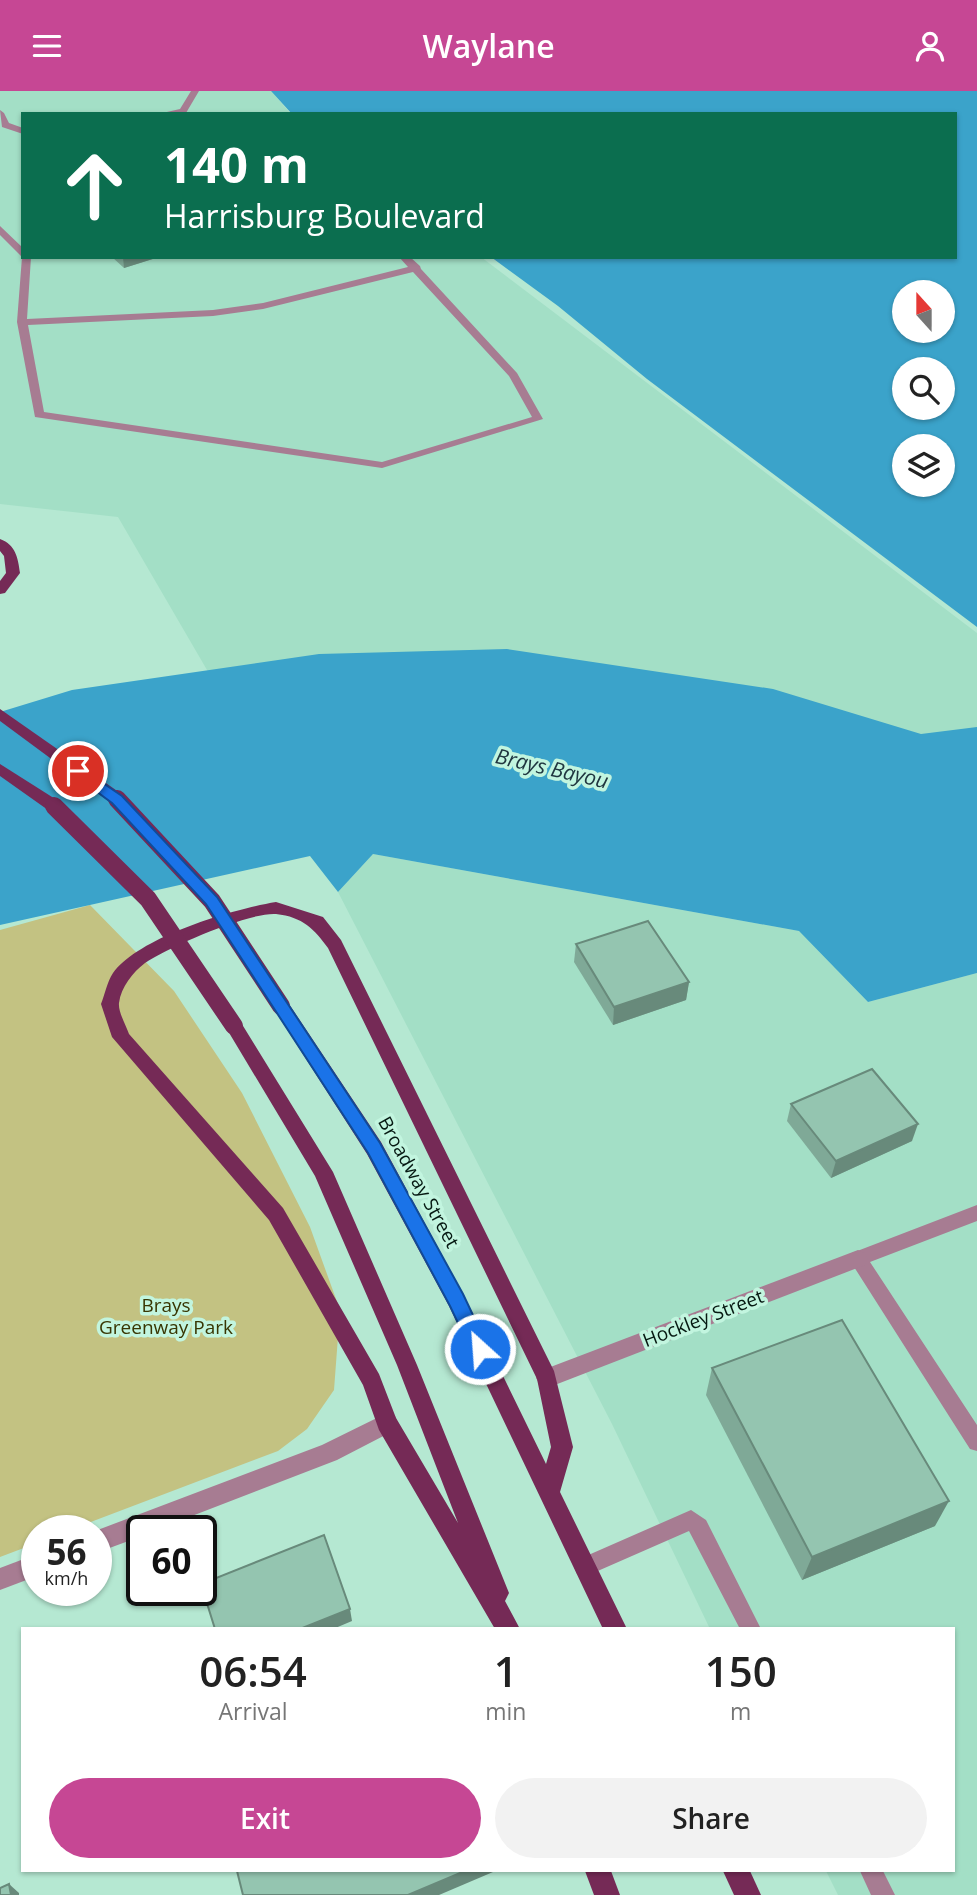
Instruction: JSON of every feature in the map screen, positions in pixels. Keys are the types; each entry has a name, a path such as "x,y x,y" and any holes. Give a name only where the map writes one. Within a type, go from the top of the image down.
{"main road":[{"path":"0,543 11,555 13,573 0,590"},
{"name":"Broadway Street","path":"0,713 117,799 212,901 374,1148 456,1300 614,1627"},
{"path":"0,769 54,806 148,899 234,1026 323,1172 407,1365 509,1627"},
{"path":"509,1627 387,1423 372,1381 276,1215 121,1037 110,1004 120,977 140,958 192,932 244,913 276,908 317,921 335,945 547,1378 562,1447 549,1494"},
{"path":"598,1872 607,1895"},
{"path":"736,1872 748,1895"}],"street":[{"name":"Hockley Street","path":"547,1378 859,1259"},
{"path":"112,1536 329,1453 387,1423"},
{"path":"0,1579 21,1571"}],"lane":[{"path":"183,111 195,91"},
{"path":"176,112 188,112"},
{"path":"0,114 5,125 21,130"},
{"path":"0,229 21,253"},
{"path":"24,259 22,322 39,415 382,465 538,419 513,375 406,259"},
{"path":"22,322 213,313 263,306 417,268"},
{"path":"977,1213 859,1259 977,1442"},
{"path":"584,1567 691,1520 699,1527 750,1627"},
{"path":"872,1872 883,1895"}],"shaded area":[{"path":"0,91 271,91 289,112 21,112 21,259 484,259 977,633 977,729 919,744 214,682 118,517 0,504"},
{"path":"373,854 799,931 868,1002 977,973 977,1895 838,1895 826,1872 955,1872 955,1627 709,1627 612,1424 338,892"}],"green space":[{"name":"Brays Greenway Park","path":"90,905 174,991 242,1093 310,1227 340,1310 334,1390 307,1429 278,1451 109,1515 21,1515 21,1549 0,1557 0,930"}],"water":[{"path":"271,91 977,91 977,627 647,379 558,306 494,259 957,259 957,112 290,112"},
{"name":"Brays Bayou","path":"507,649 773,689 921,734 977,727 977,973 868,1002 799,931 373,854 338,892 310,856 0,925 0,712 72,690 319,654"}],"building":[{"path":"648,921 689,982 614,1007 576,944"},
{"path":"872,1069 918,1124 836,1161 791,1104"},
{"path":"842,1320 949,1501 812,1557 712,1368"},
{"path":"324,1535 350,1609 305,1627 214,1627 208,1606 217,1606 217,1578"},
{"path":"237,1872 463,1872 408,1895 243,1895"},
{"path":"9,1884 11,1895 0,1895 0,1888"}],"route":[{"path":"78,771 117,799 212,901 374,1148 480,1349"}]}
